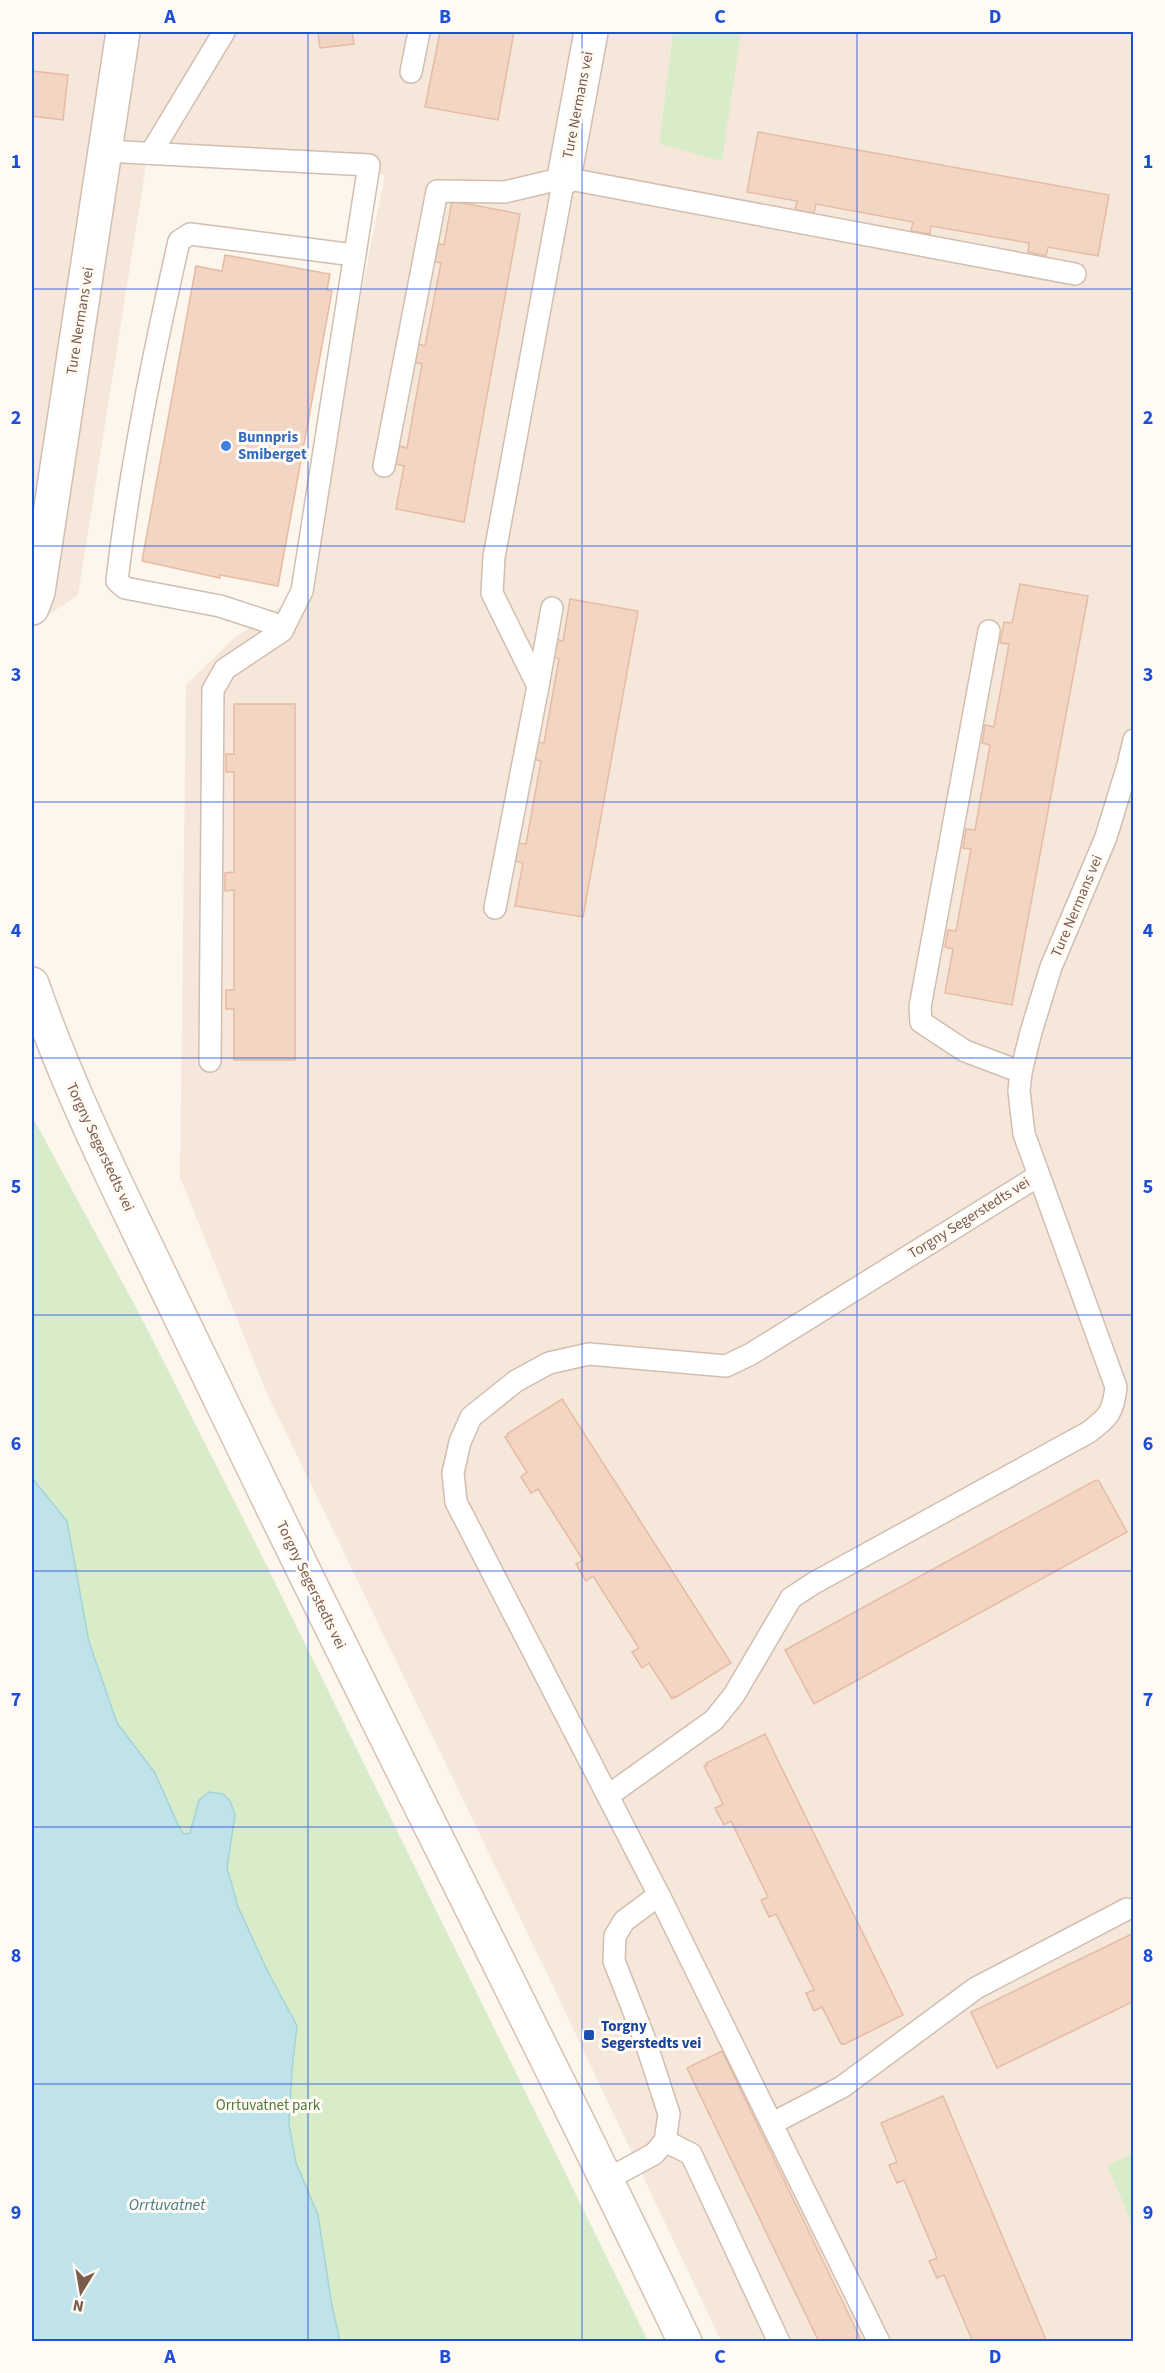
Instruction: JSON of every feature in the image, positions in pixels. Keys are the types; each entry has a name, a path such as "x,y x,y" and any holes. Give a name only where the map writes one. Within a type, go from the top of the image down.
{"main road":[{"name":"Ture Nermans vei","path":"32,609 38,592 123,32"},
{"name":"Ture Nermans vei","path":"564,178 591,32"},
{"name":"Torgny Segerstedts vei","path":"32,984 49,1034 99,1148 172,1301 288,1540 608,2179 685,2342"}],"lane":[{"path":"151,153 224,32"},
{"path":"411,72 419,32"},
{"path":"105,151 369,165 302,591 282,631 225,669 213,690 210,1061"},
{"path":"538,686 492,593 495,557 564,178"},
{"path":"384,466 436,191 506,192 564,178 1075,274"},
{"path":"284,627 220,606 125,588 117,581 137,455 163,316 179,241 190,234 354,255"},
{"path":"495,908 552,608"},
{"path":"989,631 920,1007 921,1022 965,1051 1021,1072"},
{"name":"Ture Nermans vei","path":"1038,1176 1024,1134 1019,1091 1021,1072 1051,967 1106,837 1134,740"},
{"name":"Torgny Segerstedts vei","path":"609,1795 714,1720 734,1695 791,1598 814,1582 1089,1432 1104,1420 1113,1407 1116,1387 1038,1176 761,1348 726,1366 590,1354 549,1363 516,1381 471,1417 460,1442 453,1473 456,1502 609,1795 773,2123 879,2342"},
{"path":"608,2179 654,2154 665,2142 669,2114 645,2040 614,1961 615,1935 624,1921 659,1895"},
{"path":"773,2123 842,2087 976,1988 1126,1909"},
{"path":"665,2142 691,2154 779,2342"}],"shaded area":[{"path":"32,32 1133,32 1133,2341 721,2341 265,1389 180,1177 186,685 233,639 302,591 385,175 150,140 78,595 32,626"}],"green space":[{"path":"673,32 741,32 722,161 659,144"},
{"name":"Orrtuvatnet park","path":"32,1116 140,1315 254,1540 648,2341 32,2341"},
{"path":"1133,2154 1133,2226 1107,2165"}],"water":[{"name":"Orrtuvatnet","path":"32,1478 67,1521 89,1642 117,1723 155,1773 179,1827 184,1834 190,1833 199,1800 209,1792 223,1794 230,1801 235,1815 227,1868 238,1907 268,1972 297,2026 289,2124 296,2163 318,2215 332,2306 340,2341 32,2341"}],"building":[{"path":"318,32 352,32 354,44 320,48"},
{"path":"440,32 514,32 498,120 425,107"},
{"path":"32,71 68,75 63,120 32,116"},
{"path":"758,132 1109,195 1098,256 1048,247 1046,256 1028,252 1029,243 931,226 930,234 911,231 913,222 816,204 814,213 795,210 797,201 747,192"},
{"path":"452,201 520,214 464,522 396,509 404,466 396,464 397,456 399,446 407,448 422,364 414,362 418,344 425,346 441,263 433,261 436,243 444,245"},
{"path":"225,255 330,274 327,290 332,291 278,586 220,575 220,578 142,561 196,266 222,271"},
{"path":"1020,584 1088,596 1012,1005 945,993 953,949 945,947 948,930 956,931 971,849 963,848 966,829 975,830 990,745 982,743 985,725 994,727 1009,644 1000,643 1004,622 1012,623"},
{"path":"570,599 638,611 583,917 515,906 523,863 515,861 518,843 526,844 541,761 533,759 536,742 544,743 559,659 552,657 555,639 563,641"},
{"path":"234,704 295,704 295,1060 234,1060 234,1009 226,1009 226,990 234,990 234,890 225,891 225,873 234,872 234,772 226,772 226,754 234,754"},
{"path":"562,1399 731,1663 675,1698 674,1696 672,1699 649,1663 642,1668 632,1652 639,1648 593,1576 586,1581 576,1564 583,1560 538,1489 531,1493 521,1477 527,1472 505,1437"},
{"path":"1096,1480 1099,1481 1127,1532 814,1704 785,1650"},
{"path":"765,1734 903,2015 845,2044 841,2044 822,2007 814,2011 806,1993 814,1990 776,1914 769,1917 761,1900 768,1897 731,1821 724,1825 715,1808 723,1804 704,1766"},
{"path":"1134,1933 1134,2001 997,2068 971,2012"},
{"path":"722,2051 862,2342 819,2342 687,2068"},
{"path":"943,2096 1047,2342 973,2342 944,2275 937,2278 929,2261 937,2258 904,2180 897,2183 889,2165 897,2162 881,2123"}],"place":[{"name":"Bunnpris Smiberget","path":"226,446"},
{"name":"Torgny Segerstedts vei","path":"589,2035"}]}
